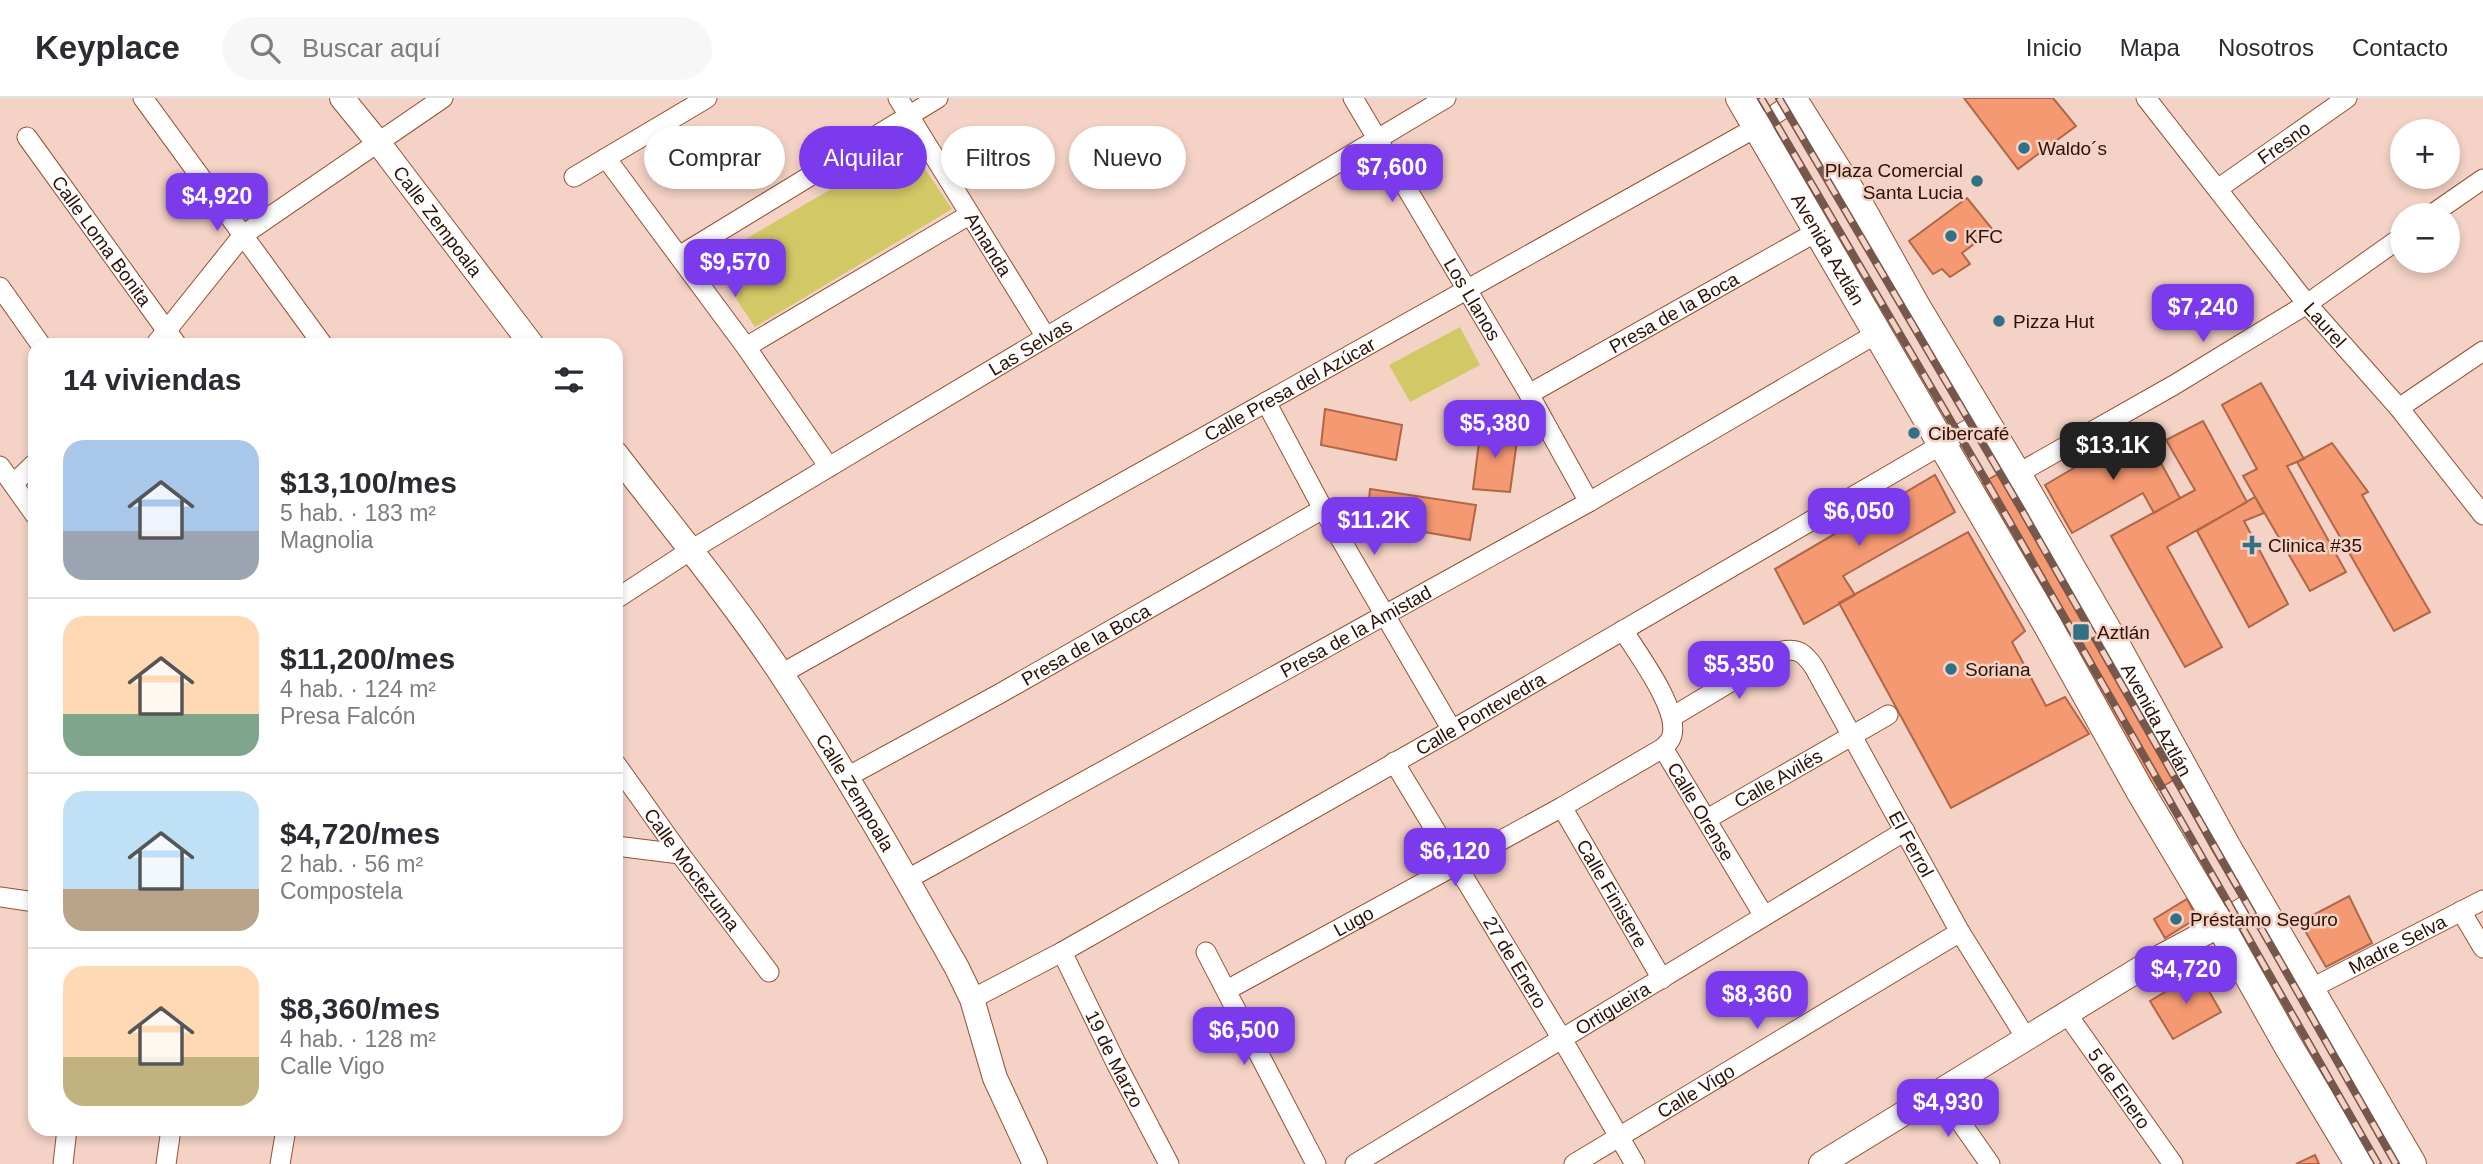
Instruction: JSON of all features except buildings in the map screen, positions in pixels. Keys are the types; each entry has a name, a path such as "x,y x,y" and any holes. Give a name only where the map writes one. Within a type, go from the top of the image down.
{"main road":[{"name":"Avenida Aztlán","path":"1741,98 2040,612 2139,789 2359,1164"},
{"name":"Avenida Aztlán","path":"1793,99 1861,208 2017,474 2412,1164"}],"street":[{"path":"143,98 318,338"},
{"name":"Calle Zempoala","path":"342,98 527,338"},
{"path":"167,338 243,235 443,98"},
{"path":"573,177 707,98"},
{"name":"Amanda","path":"898,98 1046,337"},
{"path":"678,256 938,98"},
{"name":"Los Llanos","path":"1353,98 1529,394 1589,502"},
{"name":"Las Selvas","path":"623,594 691,550 1446,98"},
{"name":"Laurel","path":"2146,98 2307,304 2399,408 2483,515"},
{"name":"Fresno","path":"2219,188 2347,98"},
{"name":"Calle Presa del Azúcar","path":"781,674 1757,127 1793,99"},
{"name":"Calle Loma Bonita","path":"27,137 165,338"},
{"path":"606,158 746,347 829,467"},
{"path":"2448,203 2483,179"},
{"path":"746,347 969,215"},
{"name":"Presa de la Boca","path":"1529,394 1818,231"},
{"path":"2017,474 2174,385 2307,304 2390,245"},
{"path":"0,287 36,338"},
{"name":"Presa de la Amistad","path":"906,880 1385,617 1877,334"},
{"path":"2399,408 2483,351"},
{"path":"1266,402 1323,509 1452,730"},
{"name":"Calle Pontevedra","path":"972,999 1062,952 1452,730 1984,420"},
{"name":"Calle Zempoala","path":"623,463 691,550 781,674 847,777 972,999 995,1078 1035,1164"},
{"path":"0,466 28,505"},
{"path":"13,484 28,470"},
{"name":"Presa de la Boca","path":"847,777 1323,509"},
{"path":"1623,631 1664,698 1672,717"},
{"name":"El Ferrol","path":"1672,717 1782,651 1798,650 1803,653 1814,667 1961,932 2026,1038"},
{"name":"Calle Avilés","path":"1707,819 1888,715"},
{"name":"Calle Orense","path":"1672,717 1672,737 1663,748 1764,916"},
{"name":"Lugo","path":"1227,990 1562,807 1663,748"},
{"name":"27 de Enero","path":"1394,762 1635,1164"},
{"name":"Calle Moctezuma","path":"623,774 769,972"},
{"name":"Calle Finistere","path":"1562,807 1662,979"},
{"name":"Ortigueira","path":"1354,1164 1905,831"},
{"path":"623,847 680,854"},
{"path":"0,897 28,901"},
{"path":"1821,1164 1938,1090 2151,962 2220,925 2259,899"},
{"name":"Madre Selva","path":"2310,989 2483,900"},
{"path":"2461,911 2483,948"},
{"name":"Calle Vigo","path":"1574,1164 1961,932"},
{"name":"19 de Marzo","path":"1062,952 1169,1164"},
{"path":"1206,952 1316,1164"},
{"name":"5 de Enero","path":"2067,1014 2173,1164"},
{"path":"1938,1090 1990,1164"},
{"path":"63,1164 66,1136"},
{"path":"166,1164 170,1136"},
{"path":"280,1164 285,1136"}],"shaded area":[{"path":"927,172 952,209 755,327 710,260 831,189 927,189"},
{"path":"1460,327 1480,365 1410,402 1389,365"}],"railway":[{"path":"1761,98 1985,479 2378,1164"},
{"path":"1779,98 2020,507 2396,1164"}],"place":[{"name":"Waldo´s","path":"2024,148"},
{"name":"Plaza Comercial Santa Lucia","path":"1977,181"},
{"name":"KFC","path":"1951,236"},
{"name":"Pizza Hut","path":"1999,321"},
{"name":"Cibercafé","path":"1914,433"},
{"name":"Clinica #35","path":"2252,545"},
{"name":"Aztlán","path":"2081,632"},
{"name":"Soriana","path":"1951,669"},
{"name":"Préstamo Seguro","path":"2176,919"}]}
